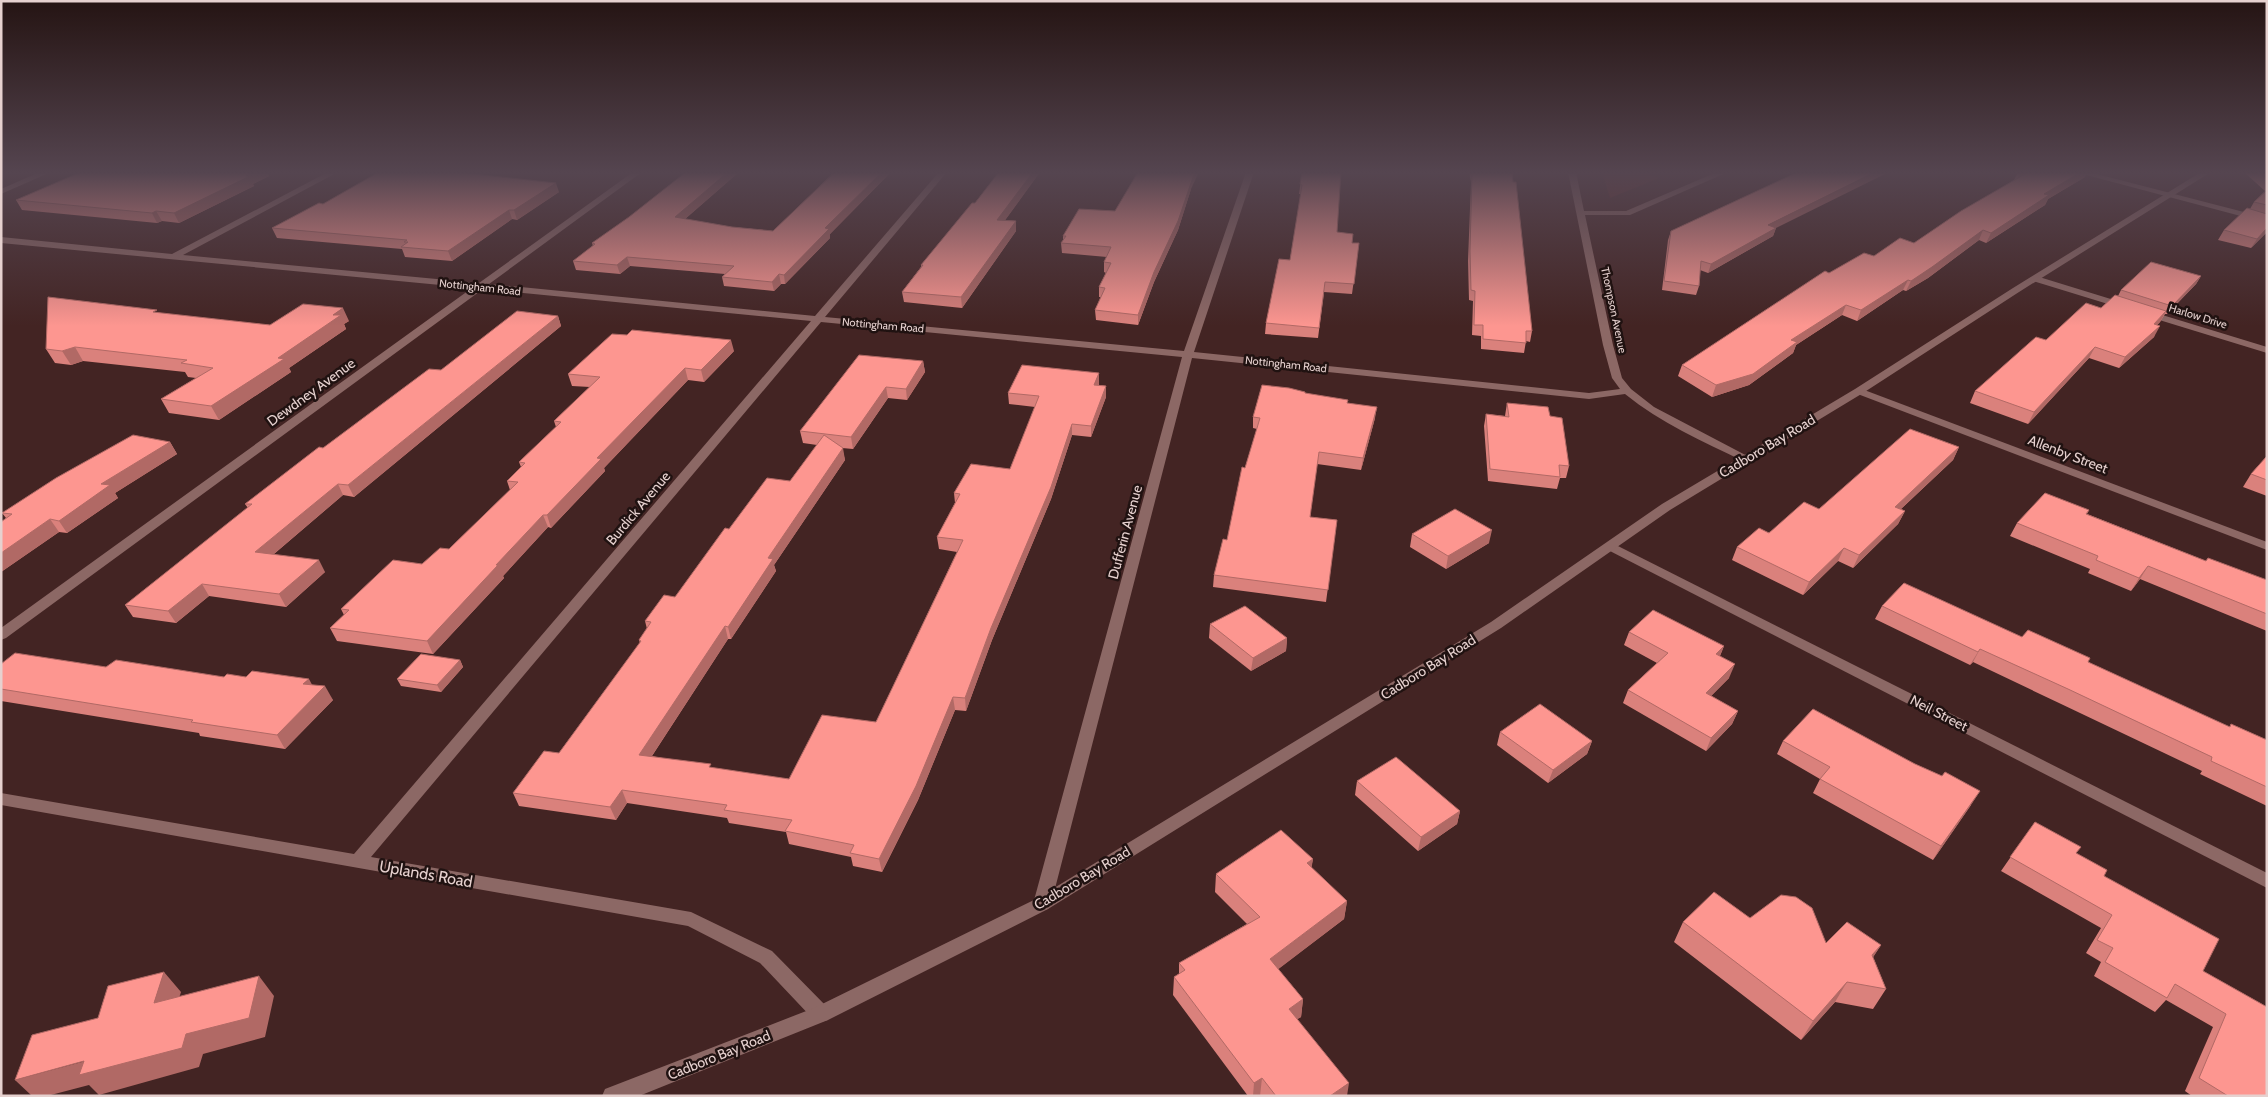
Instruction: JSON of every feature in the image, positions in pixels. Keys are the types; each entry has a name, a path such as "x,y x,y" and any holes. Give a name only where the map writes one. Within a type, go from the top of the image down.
{"street":[{"path":"175,257 238,223"},
{"name":"Dewdney Avenue","path":"1,635 568,223"},
{"name":"Burdick Avenue","path":"357,862 899,223"},
{"name":"Dufferin Avenue","path":"1042,904 1188,354 1233,223"},
{"name":"Thompson Avenue","path":"1583,223 1608,345 1617,378 1627,391"},
{"name":"Cadboro Bay Road","path":"612,1096 657,1080 821,1014 1042,904 1496,625 1666,507 1859,391 2125,223"},
{"name":"Nottingham Road","path":"1,240 1188,354 1556,393 1589,396 1627,391"},
{"name":"Harlow Drive","path":"2036,279 2267,350"},
{"path":"1627,391 1666,419 1747,459"},
{"name":"Allenby Street","path":"1859,391 2267,546"},
{"name":"Neil Street","path":"1610,546 2267,881"},
{"name":"Uplands Road","path":"1,799 691,919 766,957 821,1014"}],"building":[{"path":"281,223 489,223 448,251 401,247 408,242 404,242 407,240 272,228"},
{"path":"620,223 710,223 773,231 781,223 830,223 825,228 829,229 784,275 779,274 772,282 722,277 734,266 627,257 617,265 573,261 595,244 592,243"},
{"path":"955,223 1014,223 961,297 902,292 923,265 921,265"},
{"path":"1071,223 1177,223 1154,272 1138,315 1095,310 1105,288 1099,287 1111,263 1104,262 1111,247 1061,243 1066,236 1063,236"},
{"path":"1296,223 1338,223 1337,232 1353,234 1352,243 1359,243 1354,284 1325,282 1319,328 1266,323 1279,259 1290,260"},
{"path":"1471,223 1520,223 1532,331 1526,331 1526,343 1483,339 1483,325 1474,325 1475,291 1471,290"},
{"path":"1688,223 1772,223 1768,225 1776,228 1711,264 1701,261 1699,286 1664,281 1671,231"},
{"path":"1943,223 2006,223 1991,233 1983,230 1911,281 1908,280 1861,310 1846,305 1791,340 1797,342 1753,374 1716,385 1682,365 1825,271 1829,273 1864,253 1874,256 1900,238 1914,243"},
{"path":"2231,223 2267,223 2267,228 2257,239 2224,230"},
{"path":"2151,262 2201,276 2172,306 2121,290"},
{"path":"2115,295 2166,311 2154,324 2160,326 2125,357 2095,347 2034,412 1975,391 2036,337 2046,340 2086,303 2101,308"},
{"path":"48,297 157,310 153,312 270,325 303,304 343,308 333,315 341,315 278,358 284,359 211,406 161,399 213,368 181,363 187,360 75,347 62,351 46,349"},
{"path":"517,311 558,316 348,485 338,484 255,552 319,560 279,594 202,584 168,611 125,605 252,504 245,504 319,447 323,448 429,369 441,370"},
{"path":"632,330 731,340 701,370 685,368 597,458 601,459 547,515 543,515 427,641 330,628 349,610 341,609 393,560 422,564 440,548 449,549 518,482 507,481 525,463 519,462 561,422 554,421 600,377 568,374 612,334 627,335"},
{"path":"859,355 923,361 906,389 886,387 851,437 800,431"},
{"path":"1022,365 1099,373 1094,385 1106,386 1091,426 1072,424 1051,487 991,628 965,698 953,697 916,786 879,859 850,853 854,845 785,831 792,820 724,810 727,805 622,790 610,807 513,793 544,751 559,753 641,641 639,640 651,622 645,621 664,595 675,597 725,528 729,529 767,478 790,481 824,435 843,448 768,558 773,559 728,627 725,626 639,755 711,764 709,767 789,779 822,715 876,722 963,540 937,537 960,494 954,493 971,464 1010,469 1039,396 1008,393"},
{"path":"1262,385 1289,388 1305,393 1348,400 1347,403 1377,407 1363,458 1319,452 1310,517 1337,520 1328,590 1214,575 1223,539 1227,540 1242,467 1245,468 1260,418 1253,417"},
{"path":"1507,403 1548,407 1550,416 1562,418 1569,466 1559,465 1560,477 1490,469 1486,414 1509,417"},
{"path":"1910,429 1959,447 1895,507 1905,511 1859,555 1844,548 1809,582 1737,547 1759,528 1769,533 1804,502 1819,509"},
{"path":"133,435 170,442 101,484 110,485 59,521 50,519 1,553 1,522 12,514 2,513 56,478"},
{"path":"2267,456 2267,480 2251,474"},
{"path":"2045,493 2089,510 2086,514 2206,561 2208,558 2267,580 2267,614 2148,566 2139,578 2096,560 2098,556 2017,523"},
{"path":"1455,509 1492,530 1448,556 1412,534"},
{"path":"1904,583 2022,637 2028,630 2090,658 2088,662 2230,727 2231,724 2267,740 2267,787 2211,761 2212,757 2068,689 1980,649 1978,652 1882,606"},
{"path":"1245,606 1287,638 1253,658 1210,624"},
{"path":"1653,610 1724,646 1716,654 1735,664 1706,693 1738,711 1711,738 1628,690 1668,653 1629,632"},
{"path":"15,653 106,667 116,660 224,677 227,674 246,677 252,671 309,679 303,684 325,686 277,735 1,689 1,664"},
{"path":"421,654 460,660 437,685 397,679"},
{"path":"1540,704 1592,741 1553,770 1500,732"},
{"path":"1813,709 1915,764 1942,776 1945,772 1980,791 1941,846 1820,779 1830,767 1783,741"},
{"path":"1396,757 1460,811 1421,837 1357,781"},
{"path":"2035,822 2081,847 2076,853 2107,870 2104,876 2219,939 2203,971 2267,1007 2267,1096 2228,1096 2199,1078 2226,1014 2175,984 2167,998 2105,962 2113,948 2097,940 2112,915 2010,857"},
{"path":"1281,830 1313,859 1307,863 1347,901 1270,959 1303,999 1289,1009 1349,1083 1330,1096 1276,1096 1262,1078 1254,1083 1174,977 1185,970 1179,963 1260,917 1216,874"},
{"path":"1714,892 1750,918 1781,895 1796,897 1812,908 1826,943 1847,922 1881,945 1872,955 1886,989 1847,982 1813,1021 1683,922"},
{"path":"164,972 154,1003 259,976 249,1018 186,1034 182,1048 79,1075 84,1061 15,1080 32,1035 98,1018 108,986"}]}
